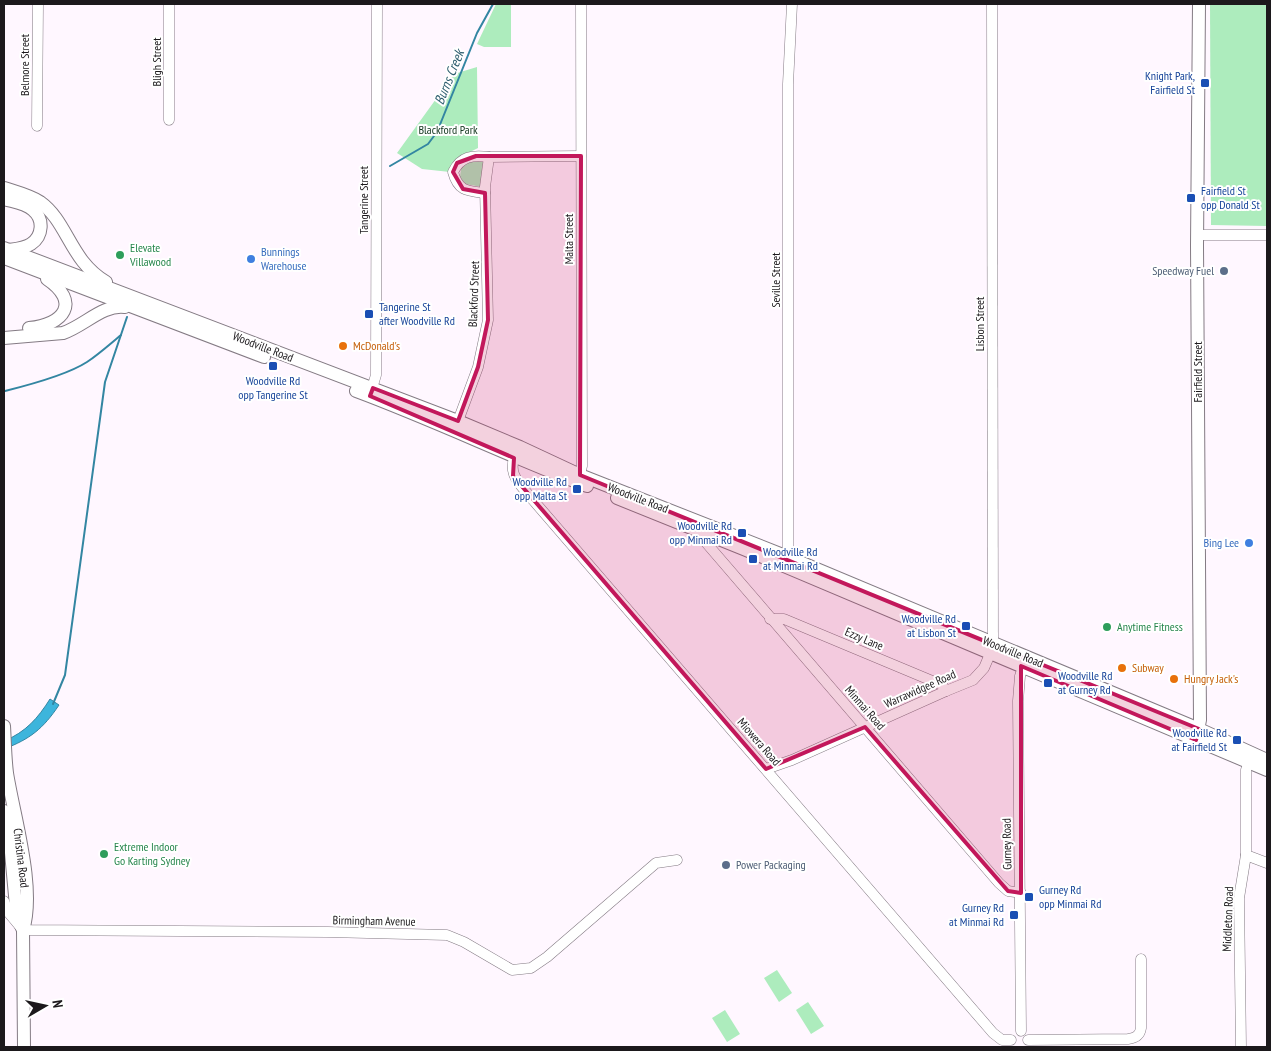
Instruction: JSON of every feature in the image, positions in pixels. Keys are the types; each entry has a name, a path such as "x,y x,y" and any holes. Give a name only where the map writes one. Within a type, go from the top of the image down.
{"main road":[{"name":"Fairfield Street","path":"1198,735 1200,720 1197,235 1199,4"},
{"path":"4,188 30,197 48,209 86,266 132,302"},
{"path":"4,199 29,207 41,222 40,233 32,243 5,252"},
{"name":"Woodville Road","path":"5,252 32,269 132,302"},
{"name":"Woodville Road","path":"5,252 372,392 458,421 517,452 696,531 1025,662 1198,735 1267,760"},
{"path":"4,329 38,327 51,324 64,311 65,304 61,292 50,281 32,269"},
{"path":"4,338 63,333 108,310 132,302"},
{"name":"Woodville Road","path":"372,392 461,433 580,475 788,557 991,649"},
{"name":"Woodville Road","path":"1198,735 1267,770"},
{"name":"Christina Road","path":"5,739 7,770 22,849 26,884 27,916 23,930 24,1047"},
{"name":"Christina Road","path":"4,811 10,842 17,917 23,930"}],"street":[{"name":"Belmore Street","path":"37,126 38,4"},
{"name":"Bligh Street","path":"169,4 169,120"},
{"name":"Tangerine Street","path":"372,392 376,374 377,4"},
{"name":"Malta Street","path":"580,475 582,466 582,4"},
{"name":"Seville Street","path":"788,557 788,84 792,4"},
{"name":"Lisbon Street","path":"991,649 992,4"},
{"path":"485,193 471,192 463,189 456,182 453,172 457,163 465,158 476,156 489,158 581,156"},
{"name":"Blackford Street","path":"458,421 478,367 488,320 485,193 489,158"},
{"path":"1197,235 1267,235"},
{"name":"Miowera Road","path":"517,452 512,465 513,476 993,1033 1002,1040 1013,1044"},
{"name":"Minmai Road","path":"696,531 999,883 1008,891 1021,893"},
{"name":"Ezzy Lane","path":"770,618 784,619 942,685 946,691"},
{"name":"Warrawidgee Road","path":"766,769 792,760 973,680 984,668 991,649"},
{"name":"Gurney Road","path":"1021,1032 1018,701 1020,676 1025,662"},
{"name":"Middleton Road","path":"1241,1047 1239,898 1246,855 1246,770 1249,762"},
{"path":"4,857 10,842"},
{"path":"1246,855 1267,863"},
{"name":"Birmingham Avenue","path":"23,930 328,932 447,935 464,942 512,970 531,968 547,957 656,863 677,860"},
{"path":"4,901 8,912 23,930"},
{"path":"1013,1044 1015,1033 1021,1032 1025,1033 1026,1043 1141,1038 1141,959"}],"highlighted area":[{"path":"476,156 581,156 580,475 1199,729 1196,740 1021,666 1021,893 1008,891 865,727 766,769 513,476 514,458 370,396 373,388 458,421 478,367 488,320 485,193 463,189 453,172 457,163"}],"green space":[{"path":"496,4 511,4 511,47 484,47 477,44"},
{"path":"1210,4 1267,4 1267,226 1211,225"},
{"name":"Blackford Park","path":"477,67 478,148 456,159 450,172 422,169 397,153 454,74"},
{"path":"476,160 483,161 482,187 465,184 460,177 461,168 466,163"},
{"path":"777,970 792,993 779,1002 764,978"},
{"path":"808,1002 824,1026 811,1034 796,1010"},
{"path":"725,1010 740,1034 727,1042 712,1018"}],"water":[{"path":"50,699 59,705 47,721 29,737 4,749 4,741 31,724"}],"waterway":[{"name":"Burns Creek","path":"390,166 428,144 437,132 477,33 493,4"},
{"path":"53,704 65,675 105,382 127,317"},
{"path":"5,391 48,379 79,367 96,356 121,335"}],"place":[{"name":"Knight Park, Fairfield St","path":"1205,83"},
{"name":"Fairfield St opp Donald St","path":"1191,198"},
{"name":"Elevate Villawood","path":"120,255"},
{"name":"Bunnings Warehouse","path":"251,259"},
{"name":"Speedway Fuel","path":"1224,271"},
{"name":"Tangerine St after Woodville Rd","path":"369,314"},
{"name":"McDonald's","path":"343,346"},
{"name":"Woodville Rd opp Tangerine St","path":"273,366"},
{"name":"Woodville Rd opp Malta St","path":"577,489"},
{"name":"Woodville Rd opp Minmai Rd","path":"742,533"},
{"name":"Bing Lee","path":"1249,543"},
{"name":"Woodville Rd at Minmai Rd","path":"753,559"},
{"name":"Woodville Rd at Lisbon St","path":"966,626"},
{"name":"Anytime Fitness","path":"1107,627"},
{"name":"Subway","path":"1122,668"},
{"name":"Hungry Jack's","path":"1174,679"},
{"name":"Woodville Rd at Gurney Rd","path":"1048,683"},
{"name":"Woodville Rd at Fairfield St","path":"1237,740"},
{"name":"Extreme Indoor Go Karting Sydney","path":"104,854"},
{"name":"Power Packaging","path":"726,865"},
{"name":"Gurney Rd opp Minmai Rd","path":"1029,897"},
{"name":"Gurney Rd at Minmai Rd","path":"1014,915"}]}
